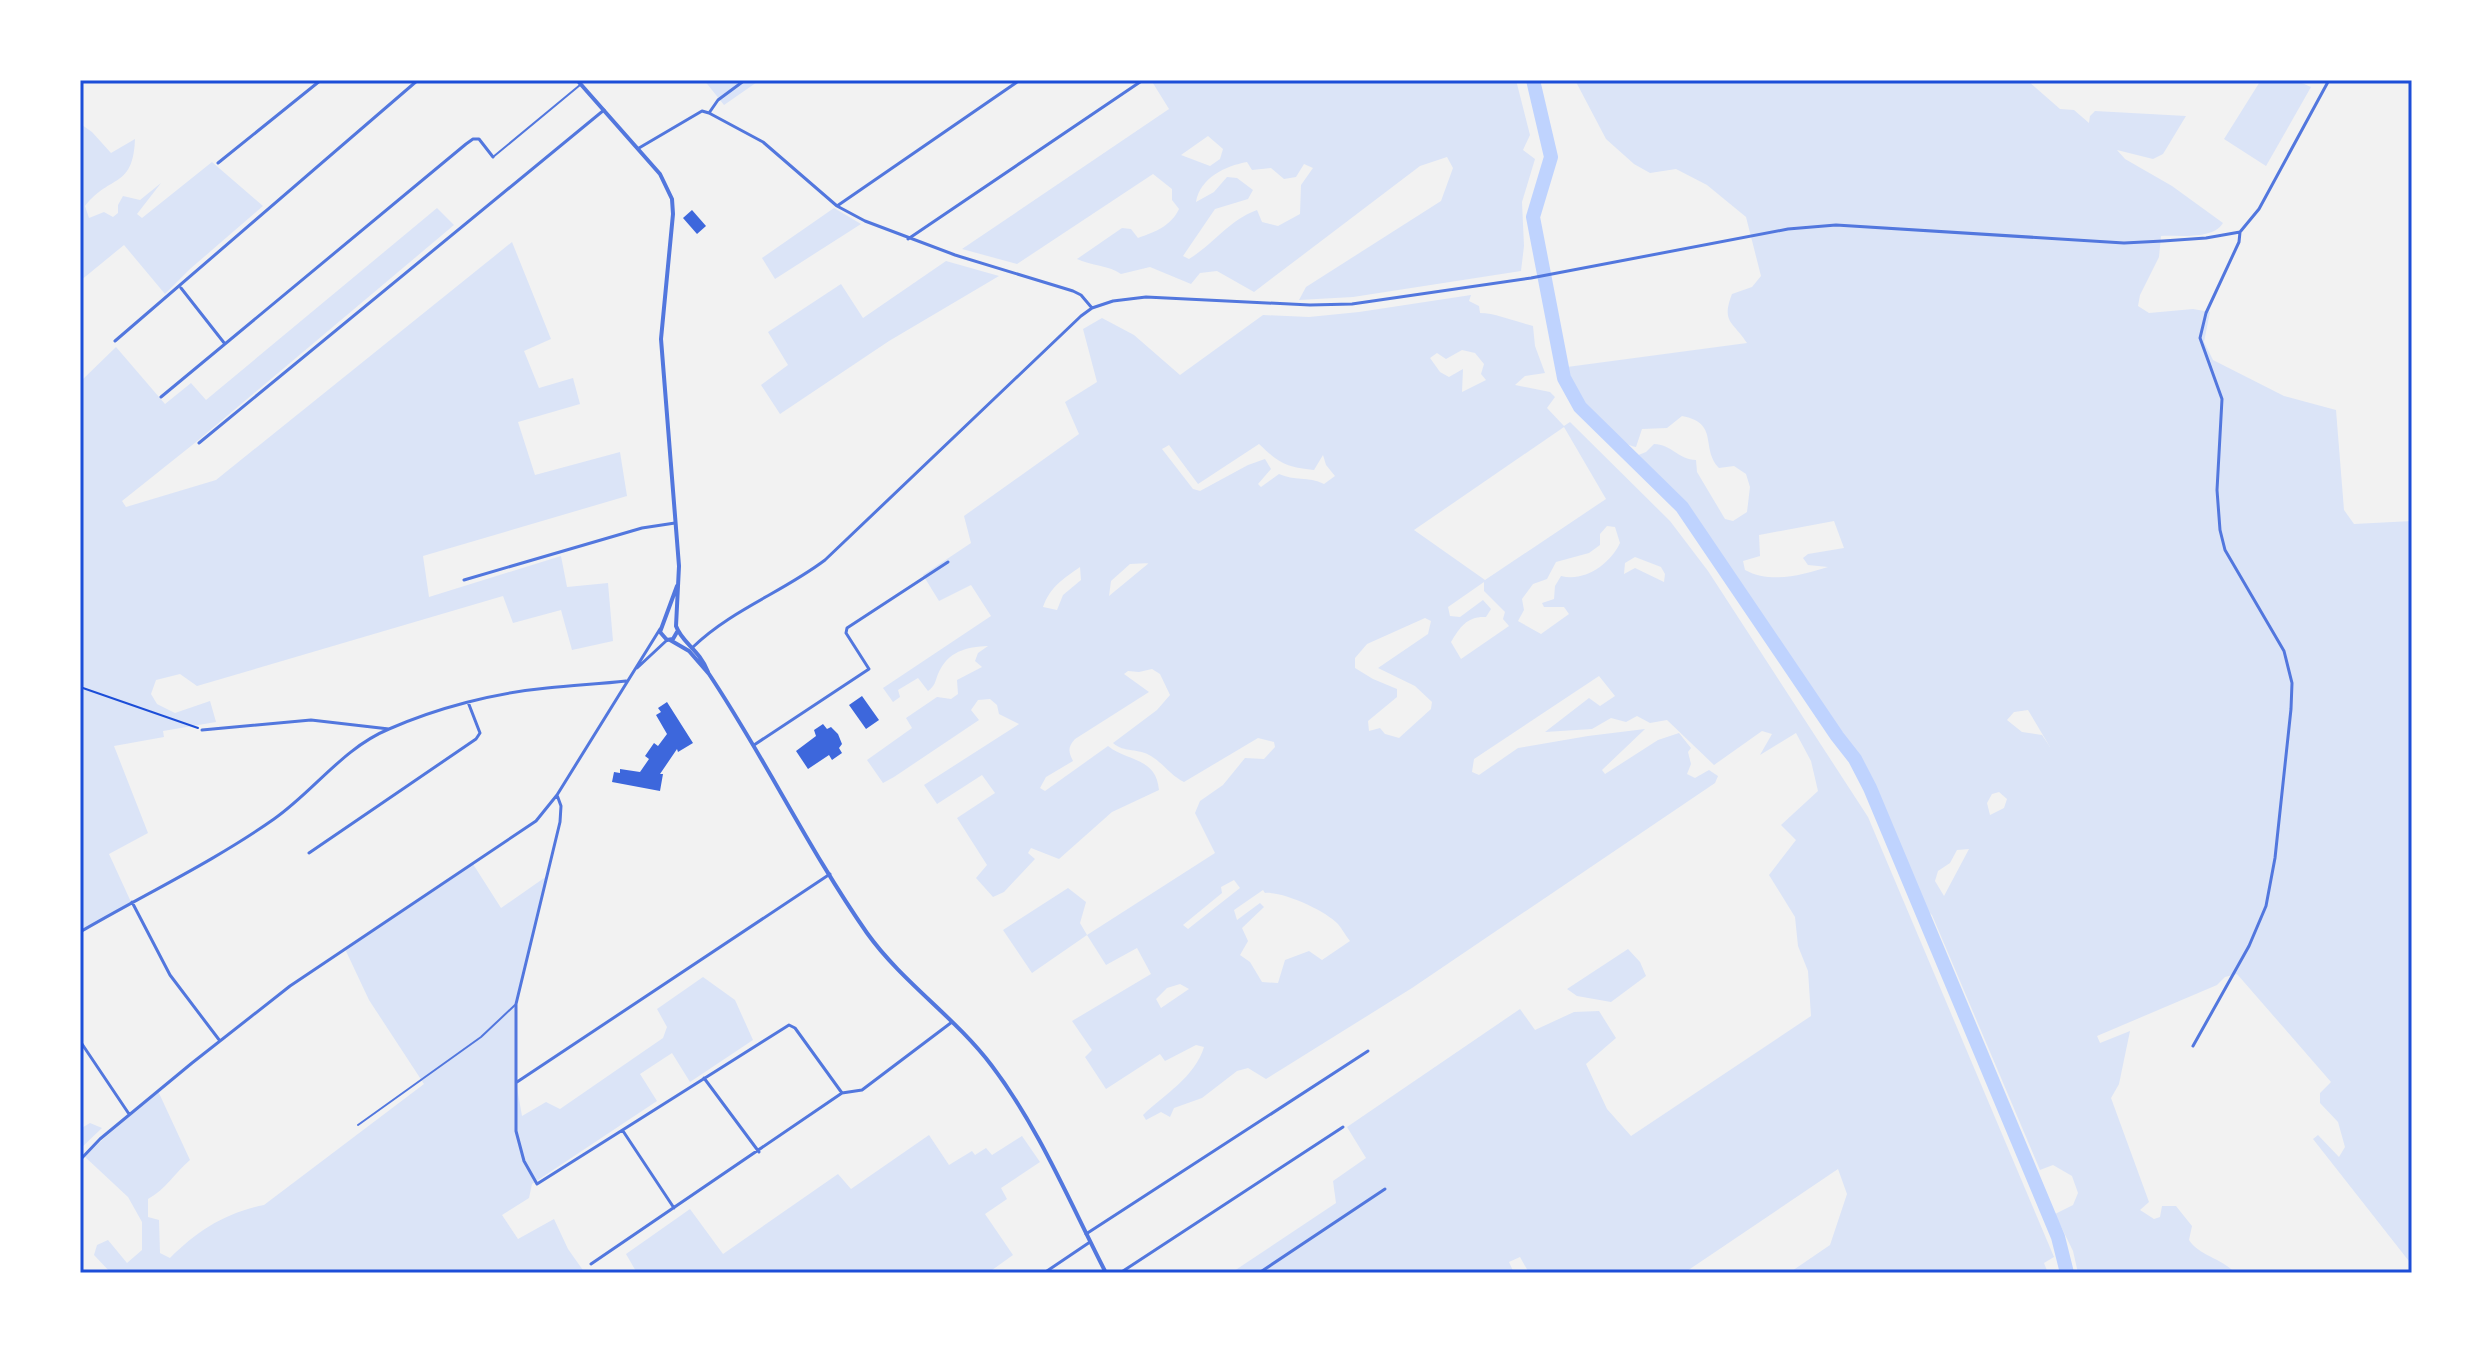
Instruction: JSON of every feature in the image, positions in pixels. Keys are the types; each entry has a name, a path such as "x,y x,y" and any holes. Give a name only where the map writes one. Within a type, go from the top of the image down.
{"street":[{"path":"218,163 321,80"},
{"path":"115,341 418,80"},
{"path":"709,113 718,100 745,80"},
{"path":"837,206 1020,80"},
{"path":"908,239 1143,80"},
{"path":"2193,1046 2249,946 2266,906 2275,858 2292,683 2284,651 2225,550 2217,490 2222,399 2200,338 2206,313 2239,242 2240,232 2259,209 2329,80"},
{"path":"579,82 660,174 672,199 661,339 675,523 677,629 634,671"},
{"path":"199,443 604,110"},
{"path":"639,148 702,111 709,113 763,142 837,206 908,239 1073,291 1092,308"},
{"path":"161,397 466,144 479,139 493,157"},
{"path":"691,648 713,628 783,589 838,549 1092,308 1113,301 1146,297 1310,305 1352,304 1560,273 1788,229 1836,225 2124,243 2206,238 2240,232"},
{"path":"180,286 225,344"},
{"path":"464,580 642,528 675,523"},
{"path":"754,745 869,669 846,633 847,628 948,562"},
{"path":"80,1160 129,1115 290,986 536,821 557,795 662,627 678,584"},
{"path":"691,648 661,635 662,627 668,622 677,629 704,661 854,914 882,951 980,1051 1021,1108 1106,1273"},
{"path":"80,932 210,862 278,817 354,749 389,729 468,702 546,688 626,681"},
{"path":"309,853 476,739 480,733 468,702"},
{"path":"202,730 311,720 389,729"},
{"path":"557,795 561,806 560,822 516,1004 516,1131 524,1161 537,1184 789,1025 795,1028 842,1093"},
{"path":"516,1083 830,874"},
{"path":"131,902 170,975 220,1041"},
{"path":"591,1264 842,1093 862,1090 952,1022"},
{"path":"80,1041 129,1115"},
{"path":"1086,1234 1368,1051"},
{"path":"704,1078 759,1152"},
{"path":"1120,1273 1343,1127"},
{"path":"623,1131 675,1209"},
{"path":"1259,1273 1385,1189"},
{"path":"1044,1273 1090,1242"}],"lane":[{"path":"493,157 579,82"},
{"path":"358,1125 481,1037 516,1004"}],"path":[{"path":"80,687 202,730"}],"shaded area":[{"path":"704,80 760,80 724,105"},
{"path":"1151,80 1516,80 1530,135 1523,150 1535,159 1522,202 1524,246 1521,271 1353,297 1299,300 1306,287 1441,201 1453,168 1447,157 1420,166 1254,292 1217,271 1200,273 1191,284 1150,267 1121,274 1077,259 1122,228 1131,229 1138,238 1172,220 1179,209 1172,200 1172,189 1153,174 1017,264 962,249 1169,109","holes":["1208,136 1223,149 1220,159 1210,166 1181,155","1247,162 1252,170 1271,168 1284,179 1296,177 1304,164 1313,168 1301,185 1300,214 1278,226 1262,222 1257,210 1238,220 1189,259 1183,256 1215,209 1248,199 1253,190 1237,178 1227,177 1214,192 1196,202 1203,186 1222,170"]},
{"path":"1575,80 2027,80 2060,109 2074,110 2089,123 2095,111 2186,116 2163,154 2153,159 2117,150 2125,159 2172,186 2223,223 2204,234 2161,236 2159,257 2140,295 2138,306 2149,313 2193,309 2210,312 2204,342 2213,360 2284,396 2336,410 2344,510 2354,524 2412,521 2412,1265 2313,1139 2318,1135 2339,1157 2345,1147 2338,1122 2320,1103 2320,1093 2331,1082 2237,974 2097,1036 2100,1043 2130,1031 2119,1084 2111,1098 2149,1202 2140,1210 2154,1219 2160,1217 2162,1206 2176,1206 2192,1226 2189,1240 2193,1245 2235,1273 2078,1273 2073,1251 2055,1214 2073,1205 2078,1193 2072,1176 2053,1165 2040,1170 1878,795 1689,510 1636,456 1654,444 1696,460 1697,472 1725,519 1733,521 1747,512 1750,487 1746,474 1734,466 1719,468 1705,430 1694,419 1682,416 1667,428 1642,429 1636,447 1620,440 1602,425 1573,389 1567,367 1747,343 1730,321 1729,304 1732,294 1752,287 1761,276 1746,217 1707,185 1676,169 1650,173 1634,164 1606,139","holes":["1834,521 1844,548 1808,554 1803,558 1808,565 1828,567 1797,575 1765,577 1745,570 1743,561 1760,556 1759,535","2028,710 2050,747 2042,735 2022,732 2007,720 2014,712","1999,792 2007,799 2004,808 1990,815 1987,803 1992,794","1969,849 1944,896 1935,881 1938,871 1950,863 1957,850"]},
{"path":"2261,80 2295,80 2311,87 2266,166 2224,139"},
{"path":"82,125 111,153 135,139 130,166 125,174 85,206 89,218 104,212 113,217 118,213 123,196 140,200 161,183 137,214 142,218 212,162 263,206 165,294 124,245 80,281"},
{"path":"437,208 454,225 122,501 126,507 216,480 512,242 551,339 524,351 539,388 573,378 580,404 518,422 535,475 620,452 627,496 423,556 429,597 561,556 567,587 608,583 613,641 572,650 561,610 513,623 503,596 197,686 180,674 156,680 151,694 157,704 175,713 210,701 216,722 163,731 164,737 114,746 148,833 109,854 131,902 80,932 80,382 116,347 165,404 191,383 206,400"},
{"path":"834,208 861,224 775,279 762,258"},
{"path":"946,261 999,276 889,341 780,414 761,385 788,365 768,332 841,284 863,318"},
{"path":"1471,295 1469,301 1479,306 1480,313 1533,326 1535,346 1545,373 1525,376 1515,385 1550,392 1555,397 1547,408 1564,426 1570,422 1670,521 1708,571 1868,817 2054,1257 2044,1263 2048,1273 1789,1273 1830,1245 1847,1194 1838,1169 1684,1273 1529,1273 1520,1257 1509,1262 1514,1273 1231,1273 1336,1203 1333,1181 1366,1158 1347,1127 1520,1009 1535,1030 1574,1012 1599,1011 1616,1038 1586,1064 1607,1109 1631,1136 1811,1016 1808,971 1798,946 1795,917 1769,875 1796,840 1781,825 1818,791 1811,761 1796,733 1760,755 1772,734 1762,731 1714,765 1667,720 1650,723 1637,716 1626,722 1611,718 1592,729 1545,732 1589,698 1600,706 1615,696 1599,676 1474,759 1472,772 1479,775 1518,748 1645,729 1602,770 1605,774 1658,740 1679,733 1691,748 1688,752 1691,764 1687,774 1695,778 1709,770 1718,776 1715,783 1412,988 1266,1079 1248,1068 1237,1071 1202,1098 1174,1108 1170,1117 1161,1112 1146,1120 1143,1115 1187,1076 1204,1047 1196,1045 1165,1061 1160,1054 1106,1089 1085,1057 1092,1050 1072,1021 1151,974 1137,948 1106,965 1087,935 1215,853 1195,813 1200,801 1223,785 1245,758 1264,759 1275,747 1274,742 1258,738 1184,782 1151,756 1113,743 1157,710 1170,695 1160,674 1152,669 1128,671 1124,674 1149,692 1075,739 1070,749 1073,761 1046,777 1040,788 1045,791 1108,746 1153,771 1159,790 1112,812 1059,859 1031,848 1028,853 1035,859 1004,892 993,897 976,878 987,865 957,818 995,793 982,775 937,804 924,785 1019,724 999,714 997,705 990,699 978,700 971,710 979,720 883,783 867,760 912,728 906,718 937,697 951,699 958,694 957,680 982,667 975,661 978,653 988,646 965,649 952,655 928,691 918,678 898,690 900,697 893,702 883,688 991,616 971,585 939,601 923,575 971,543 964,516 1079,434 1065,402 1097,382 1083,329 1102,318 1134,335 1180,375 1263,315 1309,317","holes":["1462,350 1475,353 1484,364 1481,374 1486,380 1462,392 1463,369 1449,377 1440,372 1430,358 1437,353 1446,359","1564,427 1606,499 1485,580 1414,530","1259,444 1284,463 1304,469 1314,470 1323,455 1335,476 1324,484 1279,474 1261,487 1258,484 1271,469 1265,459 1200,491 1193,489 1162,449 1169,445 1198,484","1607,526 1615,527 1620,543 1610,558 1588,574 1561,576 1555,586 1554,599 1542,603 1544,607 1564,607 1569,614 1541,634 1518,621 1524,610 1522,599 1533,584 1547,579 1556,562 1589,553 1600,545 1600,534","1635,557 1661,567 1665,574 1664,582 1635,568 1624,574 1625,563","1149,563 1109,596 1111,581 1130,564","1080,567 1081,580 1063,595 1057,610 1043,607 1053,589","1484,582 1484,591 1505,612 1503,619 1509,626 1461,659 1451,642 1465,624 1474,618 1486,617 1491,609 1483,600 1460,617 1450,616 1448,607","1425,618 1431,621 1428,634 1378,668 1415,686 1432,702 1431,709 1399,738 1385,734 1380,728 1369,731 1368,721 1397,697 1397,689 1355,668 1355,658 1367,644","1234,880 1240,888 1188,929 1183,925 1222,893 1221,887","1263,890 1324,913 1338,924 1350,941 1322,960 1309,951 1285,960 1278,983 1262,982 1250,962 1240,955 1248,941 1242,928 1264,907 1260,903 1237,920 1234,910","1180,984 1189,989 1161,1008 1156,999 1167,988"]},
{"path":"473,864 501,908 547,876 516,1004 516,1082 522,1116 546,1102 560,1109 663,1038 667,1027 657,1009 703,977 735,1000 753,1040 690,1082 672,1053 640,1074 657,1101 532,1184 529,1198 502,1215 518,1239 554,1219 568,1249 585,1273 111,1273 94,1255 97,1245 108,1240 127,1263 142,1250 142,1222 128,1197 84,1156 158,1091 190,1160 148,1199 148,1217 159,1220 160,1253 170,1258 212,1224 264,1205 424,1084 369,1000 345,949"},
{"path":"1068,888 1086,902 1080,923 1087,935 1032,973 1003,930"},
{"path":"1628,949 1640,962 1646,976 1611,1002 1577,996 1567,989"},
{"path":"90,1123 102,1128 80,1149 80,1129"},
{"path":"929,1135 949,1165 972,1151 975,1155 986,1148 992,1155 1022,1136 1040,1162 1001,1188 1007,1199 985,1214 1013,1255 988,1273 637,1273 626,1254 690,1209 723,1254 838,1174 851,1189"}],"building":[{"path":"692,210 706,226 697,234 683,218"},
{"path":"862,696 879,720 866,729 849,705"},
{"path":"667,702 693,743 678,752 677,749 660,774 663,774 660,791 612,782 614,772 620,773 620,769 640,772 649,759 645,756 654,743 658,746 667,734 656,715 661,712 658,708"},
{"path":"823,724 838,734 842,753 832,760 829,755 808,769 796,751 816,736 814,730"}],"waterway":[{"path":"1533,80 1551,157 1533,217 1564,378 1580,407 1682,507 1855,759 1870,788 2058,1237 2067,1273"}]}
